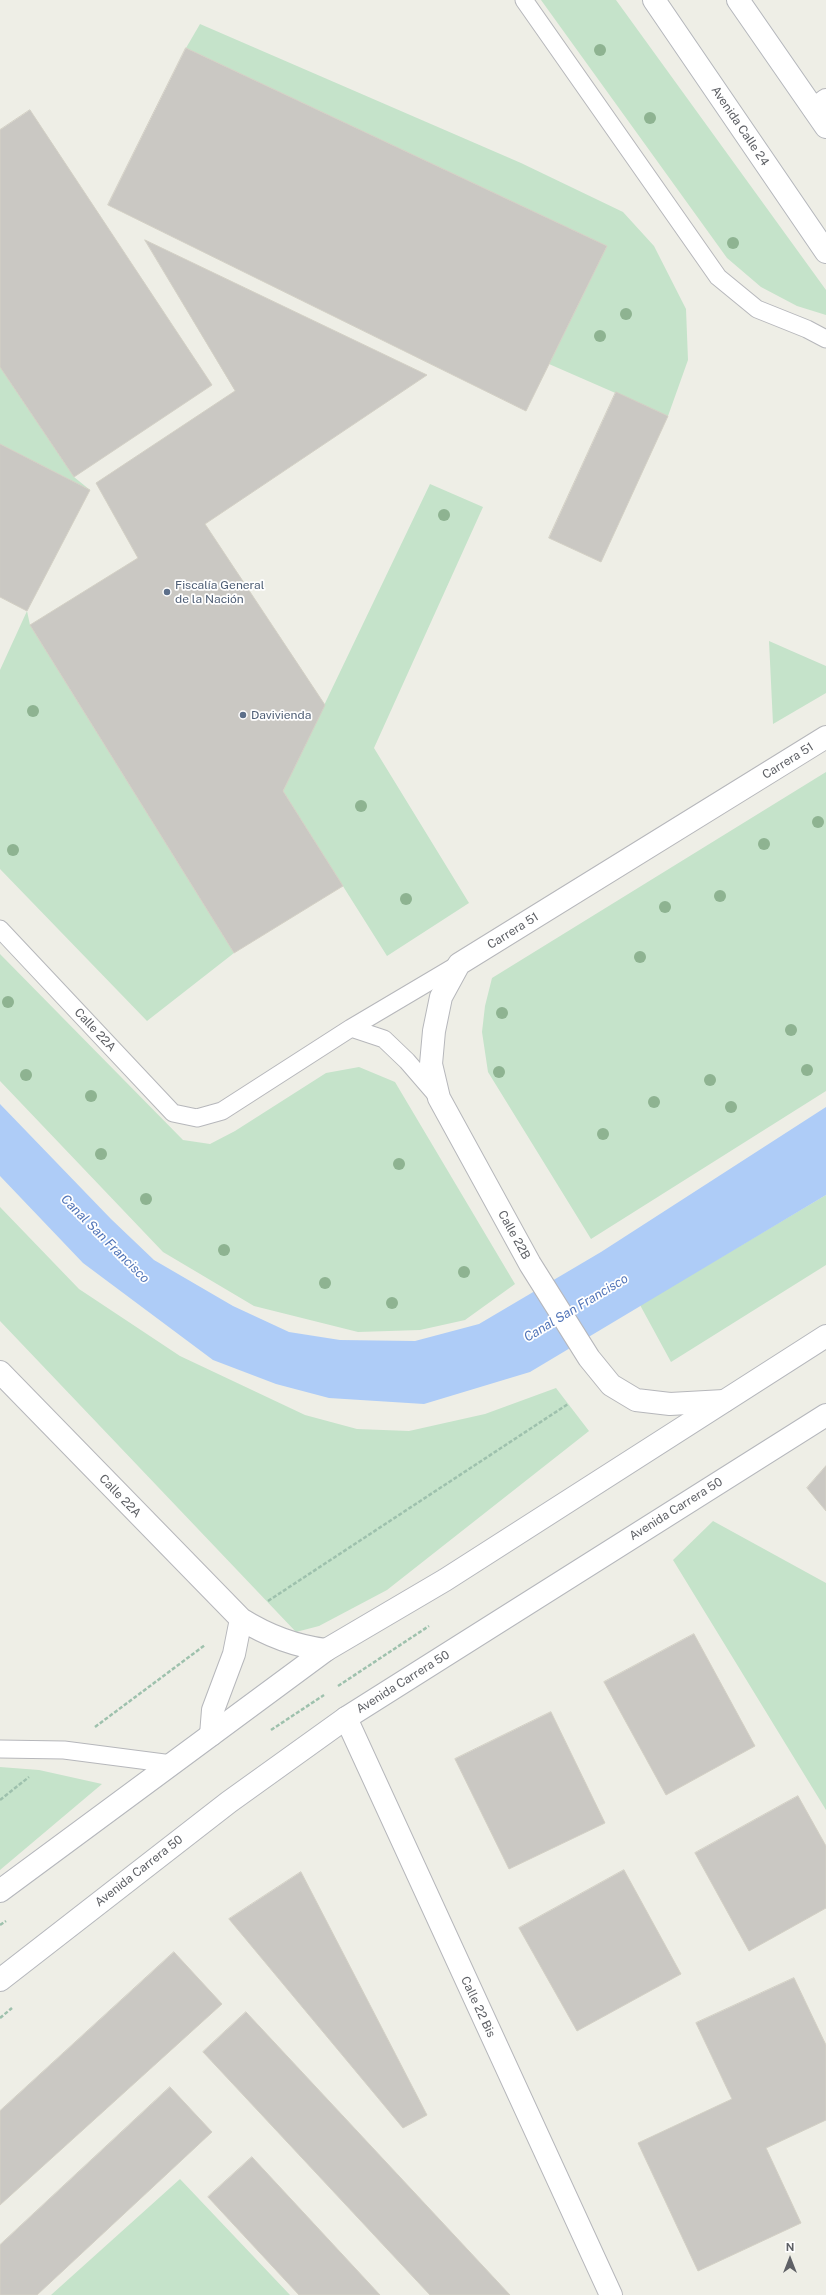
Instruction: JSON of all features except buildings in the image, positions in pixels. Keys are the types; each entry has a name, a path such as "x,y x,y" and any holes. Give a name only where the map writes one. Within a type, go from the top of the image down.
{"main road":[{"name":"Avenida Calle 24","path":"654,0 826,252"},
{"path":"738,0 820,105 826,126"},
{"name":"Carrera 51","path":"459,964 826,738"},
{"name":"Calle 22B","path":"459,964 440,997 434,1031 431,1064 439,1098 530,1264 589,1358 611,1385 636,1400 670,1404 724,1401"},
{"path":"0,1891 326,1650 445,1580 826,1336"},
{"name":"Calle 22A","path":"0,1372 241,1619 281,1641 303,1647 326,1650"},
{"name":"Avenida Carrera 50","path":"0,1980 229,1802 346,1718 826,1415"},
{"path":"211,1736 213,1710 232,1659 241,1619"},
{"name":"Calle 22 Bis","path":"346,1718 611,2295"}],"lane":[{"path":"524,0 718,277 757,309 807,329 826,339"},
{"name":"Calle 22A","path":"0,928 173,1113 197,1118"},
{"name":"Carrera 51","path":"197,1118 222,1111 351,1028 459,964"},
{"path":"351,1028 384,1039 407,1061 439,1098"},
{"path":"0,1749 64,1750 172,1764"}],"path":[{"path":"0,1800 64,1750 241,1619 568,1404"}],"green space":[{"path":"541,0 616,0 826,290 826,315 797,306 761,287 727,258"},
{"path":"200,24 521,163 623,212 654,246 686,309 688,360 668,416 549,364 607,246 186,48"},
{"path":"0,367 74,477 90,490 0,444"},
{"path":"430,484 483,507 374,748 469,903 387,956 283,791"},
{"path":"27,611 30,625 234,953 147,1021 0,869 0,670"},
{"path":"769,641 826,666 826,693 773,724"},
{"path":"826,772 826,1091 591,1239 488,1072 482,1032 485,1006 492,978"},
{"path":"0,954 183,1140 210,1144 235,1131 326,1073 359,1067 395,1082 515,1284 465,1320 420,1330 358,1332 254,1306 163,1252 0,1081"},
{"path":"826,1195 826,1265 671,1362 640,1305"},
{"path":"0,1207 79,1289 180,1356 305,1415 357,1429 409,1431 485,1414 556,1388 589,1431 387,1590 319,1626 296,1632 0,1321"},
{"path":"713,1521 826,1583 826,1810 673,1560"},
{"path":"0,1767 39,1770 102,1784 0,1870"},
{"path":"180,2179 290,2295 51,2295"}],"water":[{"name":"Canal San Francisco","path":"0,1104 111,1219 154,1260 233,1306 289,1332 340,1340 415,1341 479,1324 601,1252 826,1107 826,1195 530,1372 424,1404 329,1398 276,1384 213,1360 83,1263 0,1176"}],"place":[{"name":"Fiscalía General de la Nación","path":"167,592"},
{"name":"Davivienda","path":"243,715"}]}
